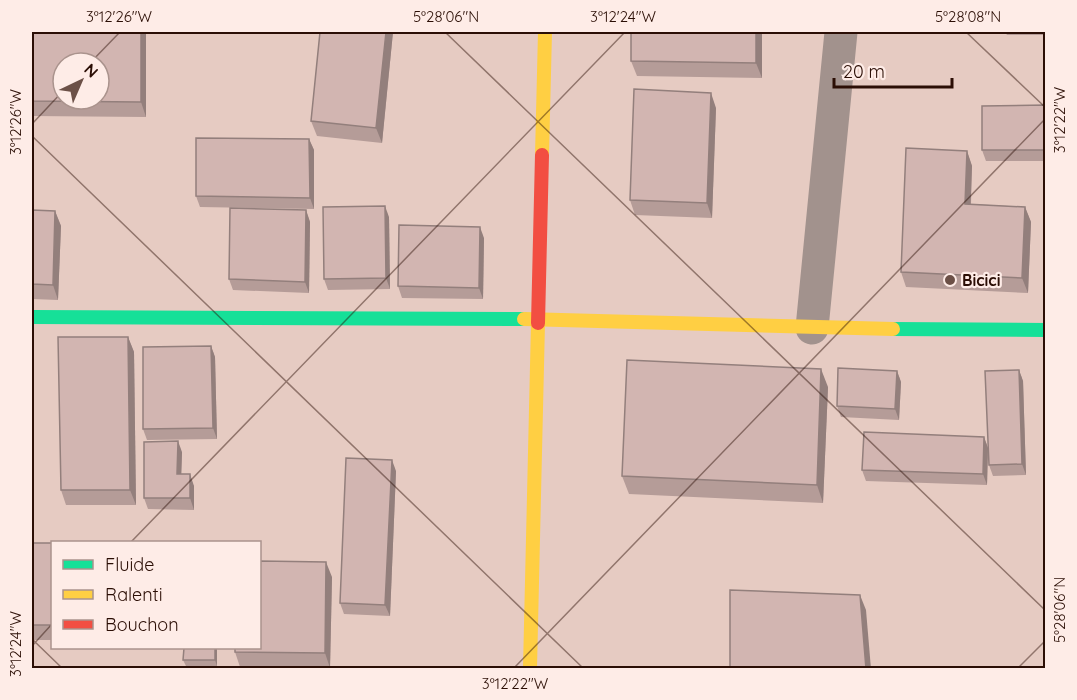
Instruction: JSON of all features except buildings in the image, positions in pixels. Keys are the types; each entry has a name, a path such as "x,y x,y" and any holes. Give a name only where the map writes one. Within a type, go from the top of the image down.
{"main road":[{"path":"530,669 545,32"},
{"path":"32,317 538,319 812,328 1046,330"}],"street":[{"path":"812,328 841,32"}],"traffic: fast":[{"path":"32,317 524,319"},
{"path":"893,329 1046,330"}],"traffic: slow":[{"path":"542,155 545,32"},
{"path":"524,319 893,329"},
{"path":"530,668 538,323"}],"traffic: jam":[{"path":"538,323 542,155"}],"place":[{"name":"Bicici","path":"950,280"}]}
